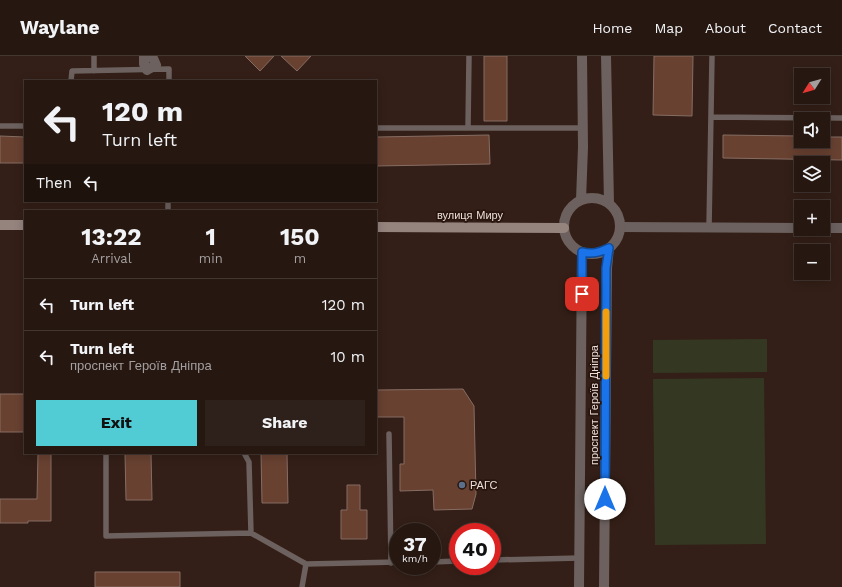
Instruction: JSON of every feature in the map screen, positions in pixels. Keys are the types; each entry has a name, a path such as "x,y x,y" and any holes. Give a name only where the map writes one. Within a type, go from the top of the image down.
{"main road":[{"path":"0,225 24,225"},
{"name":"вулиця Миру","path":"377,226 564,228"}],"street":[{"path":"144,56 144,64 147,70 156,65 152,56"},
{"path":"581,200 582,56"},
{"path":"606,56 608,203"},
{"path":"591,198 600,199 608,203 615,210 619,218 620,227 618,236 609,248 602,252 582,252 572,245 567,237 564,228 568,211 574,204 581,200 591,198"},
{"path":"620,227 794,228"},
{"path":"830,228 842,228"},
{"name":"проспект Героїв Дніпра","path":"604,587 606,268 609,248"},
{"name":"проспект Героїв Дніпра","path":"579,587 582,252"}],"lane":[{"path":"94,56 94,71"},
{"path":"468,128 469,56"},
{"path":"709,228 712,56"},
{"path":"71,80 72,72 169,69 169,80"},
{"path":"711,117 842,118"},
{"path":"0,126 24,126"},
{"path":"377,128 582,128"},
{"path":"389,434 390,523"},
{"path":"106,454 106,536 251,533 306,564 389,563"},
{"path":"245,454 249,462 251,533"},
{"path":"501,560 580,558"},
{"path":"302,587 306,564"}],"green space":[{"path":"767,339 767,372 653,373 653,340"},
{"path":"764,378 766,544 655,545 653,379"}],"building":[{"path":"245,56 274,56 260,71"},
{"path":"281,56 311,56 297,71"},
{"path":"484,56 507,56 507,121 484,121"},
{"path":"654,56 693,56 692,116 653,115"},
{"path":"489,135 490,164 377,166 377,137"},
{"path":"723,135 794,136 794,148 830,148 830,137 842,137 842,160 830,160 830,156 794,156 794,159 723,158"},
{"path":"0,136 24,137 24,163 0,163"},
{"path":"463,389 474,406 476,494 472,509 434,510 433,490 400,491 400,464 404,464 404,417 377,417 377,390"},
{"path":"0,394 24,394 24,432 0,432"},
{"path":"38,454 51,454 51,521 0,523 0,499 37,499"},
{"path":"125,454 151,454 152,500 126,500"},
{"path":"261,454 287,454 288,503 262,503"},
{"path":"347,485 360,485 360,510 367,510 367,539 341,539 341,510 347,510"},
{"path":"95,572 180,572 180,587 95,587"}],"slow traffic":[{"path":"606,312 606,376"}],"place":[{"name":"РАГС","path":"462,485"}],"route":[{"path":"582,294 582,252 602,252 609,248 606,268 605,499"}]}
